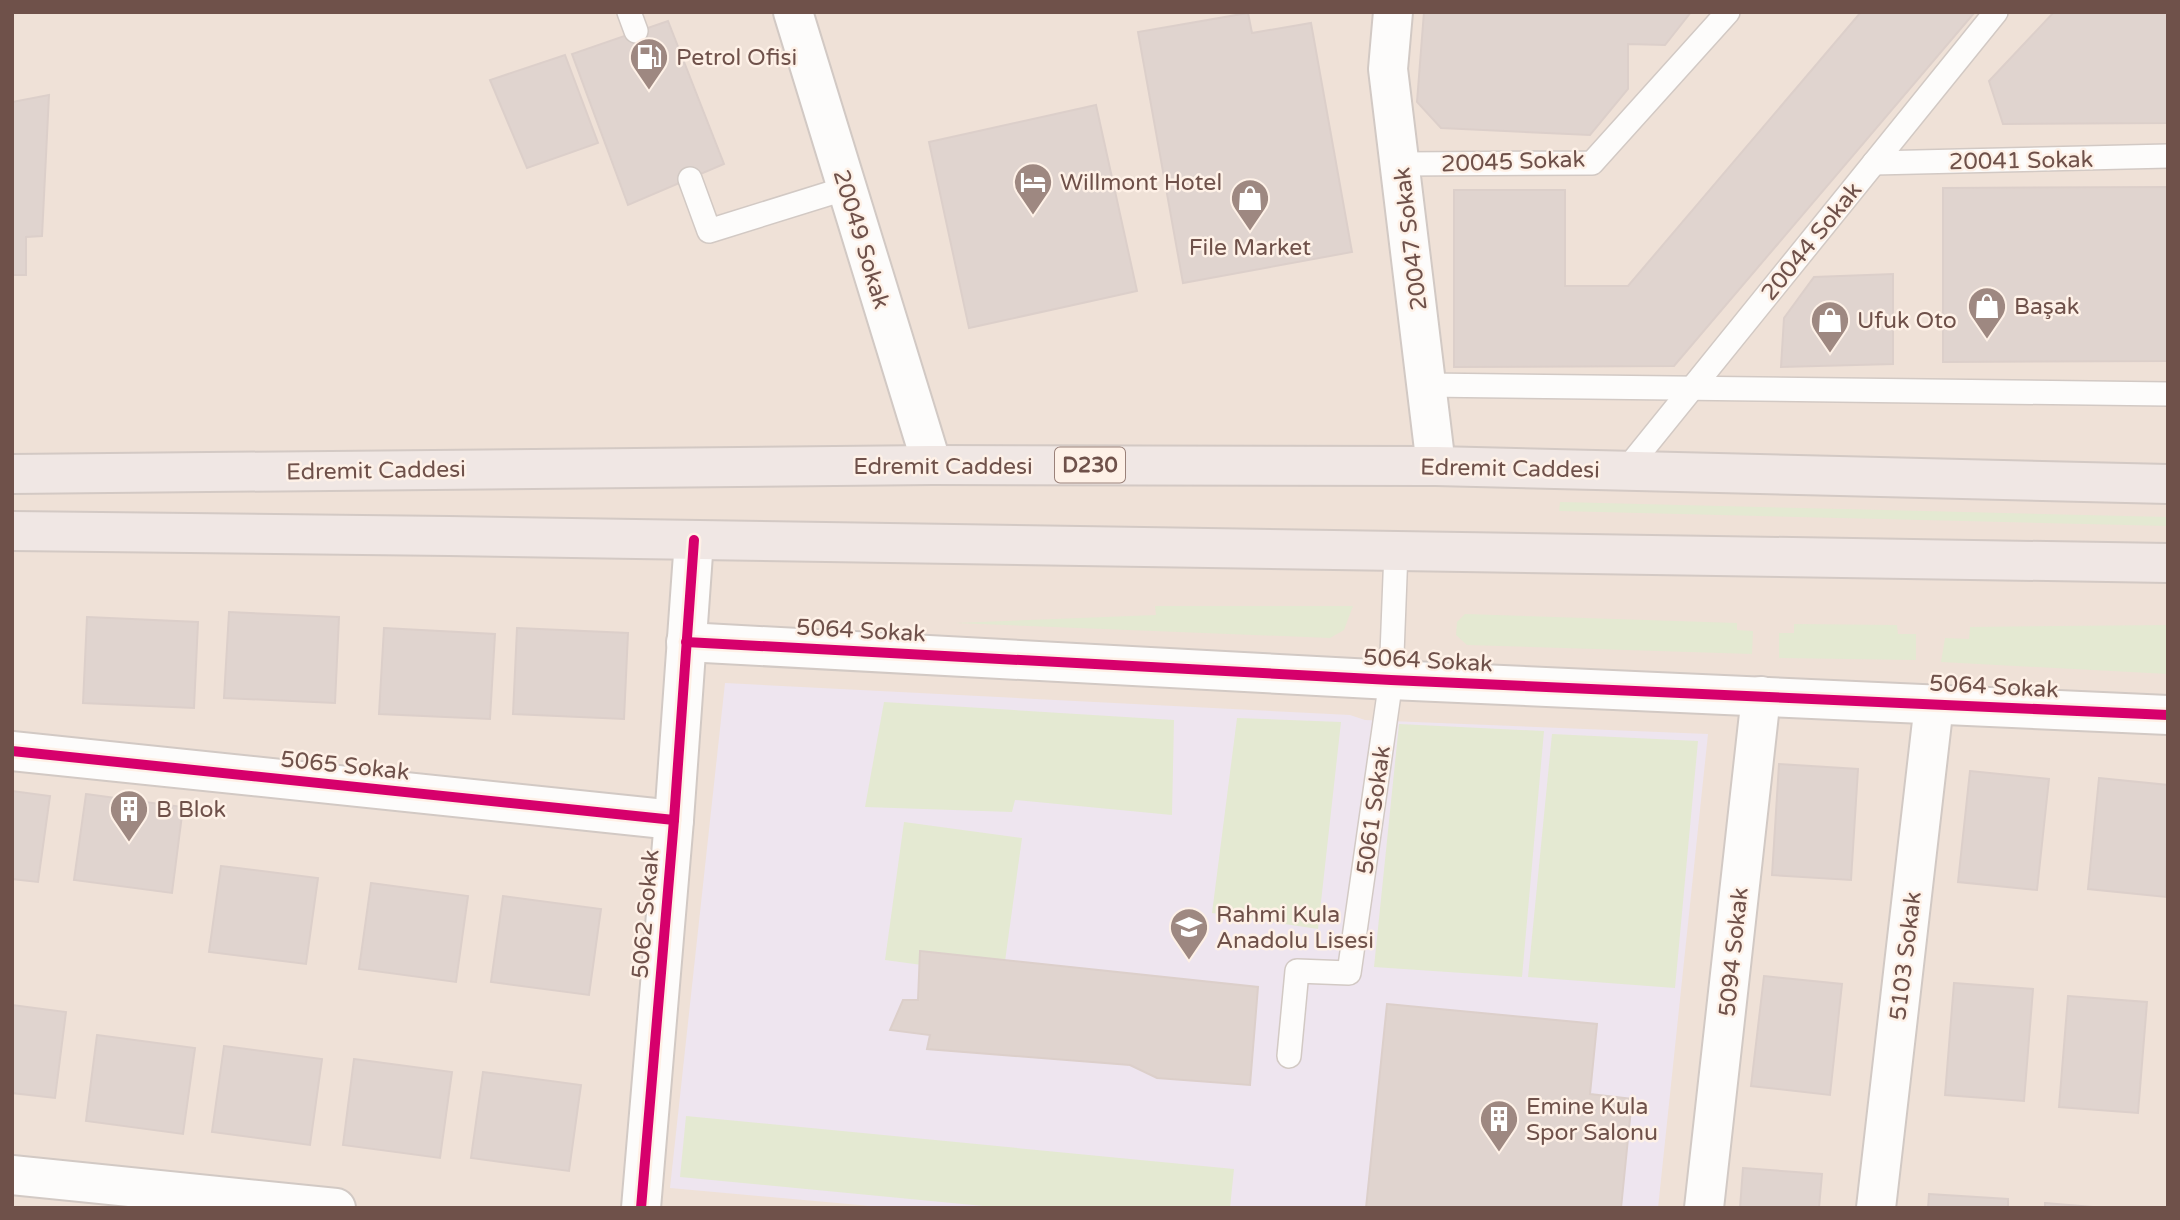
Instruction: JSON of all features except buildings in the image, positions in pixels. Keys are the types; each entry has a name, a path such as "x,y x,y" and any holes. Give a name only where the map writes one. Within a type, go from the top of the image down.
{"highway":[{"name":"Edremit Caddesi","path":"12,474 932,465 1436,466 2168,484"},
{"path":"13,532 2168,563"}],"street":[{"name":"20049 Sokak","path":"793,12 932,465"},
{"name":"20047 Sokak","path":"1393,12 1388,69 1436,466"},
{"name":"5062 Sokak","path":"641,1208 674,820 694,540"},
{"name":"5064 Sokak","path":"686,642 1391,680 2168,715"},
{"name":"5094 Sokak","path":"1704,1208 1761,696"},
{"name":"5103 Sokak","path":"1876,1208 1934,704"},
{"name":"5065 Sokak","path":"12,751 674,820"},
{"path":"12,1175 253,1204 336,1208"}],"lane":[{"name":"20045 Sokak","path":"1401,164 1592,163 1728,12"},
{"name":"20044 Sokak","path":"1626,470 1996,12"},
{"name":"20041 Sokak","path":"1874,163 2168,156"},
{"path":"690,179 709,230 846,188"},
{"path":"1426,385 2168,394"},
{"name":"5061 Sokak","path":"1289,1056 1297,971 1349,973 1391,680 1396,551"}],"shaded area":[{"path":"12,12 2168,12 2168,1208 12,1208"},
{"name":"Rahmi Kula Anadolu Lisesi","path":"725,683 1350,715 1365,720 1708,734 1658,1208 893,1208 670,1188"}],"green space":[{"path":"1560,502 2168,517 2168,526 1559,511"},
{"path":"1155,606 1353,606 1344,630 1330,638 955,623 1156,615"},
{"path":"1465,614 1737,623 1737,630 1753,631 1752,654 1467,645 1456,635 1457,622"},
{"path":"1794,624 1897,625 1898,634 1916,634 1916,660 1779,658 1779,633 1794,633"},
{"path":"2168,625 2168,674 1941,662 1945,638 1969,639 1970,627"},
{"path":"884,702 1174,720 1172,815 1015,800 1012,812 865,807"},
{"path":"1237,718 1341,722 1318,929 1212,913"},
{"path":"1399,724 1544,731 1522,977 1374,967"},
{"path":"1552,734 1698,741 1675,988 1528,977"},
{"path":"904,822 1022,838 1003,976 885,960"},
{"path":"686,1116 1234,1169 1230,1208 1004,1208 680,1177"}],"cycle path":[{"path":"641,1208 674,820 694,540"},
{"path":"686,642 1391,680 2168,715"},
{"path":"12,751 674,820"}],"place":[{"name":"Petrol Ofisi","path":"649,91"},
{"name":"Willmont Hotel","path":"1033,216"},
{"name":"File Market","path":"1250,232"},
{"name":"Başak","path":"1987,340"},
{"name":"Ufuk Oto","path":"1830,354"},
{"name":"B Blok","path":"129,843"},
{"name":"Rahmi Kula Anadolu Lisesi","path":"1189,961"},
{"name":"Emine Kula Spor Salonu","path":"1499,1153"}]}
